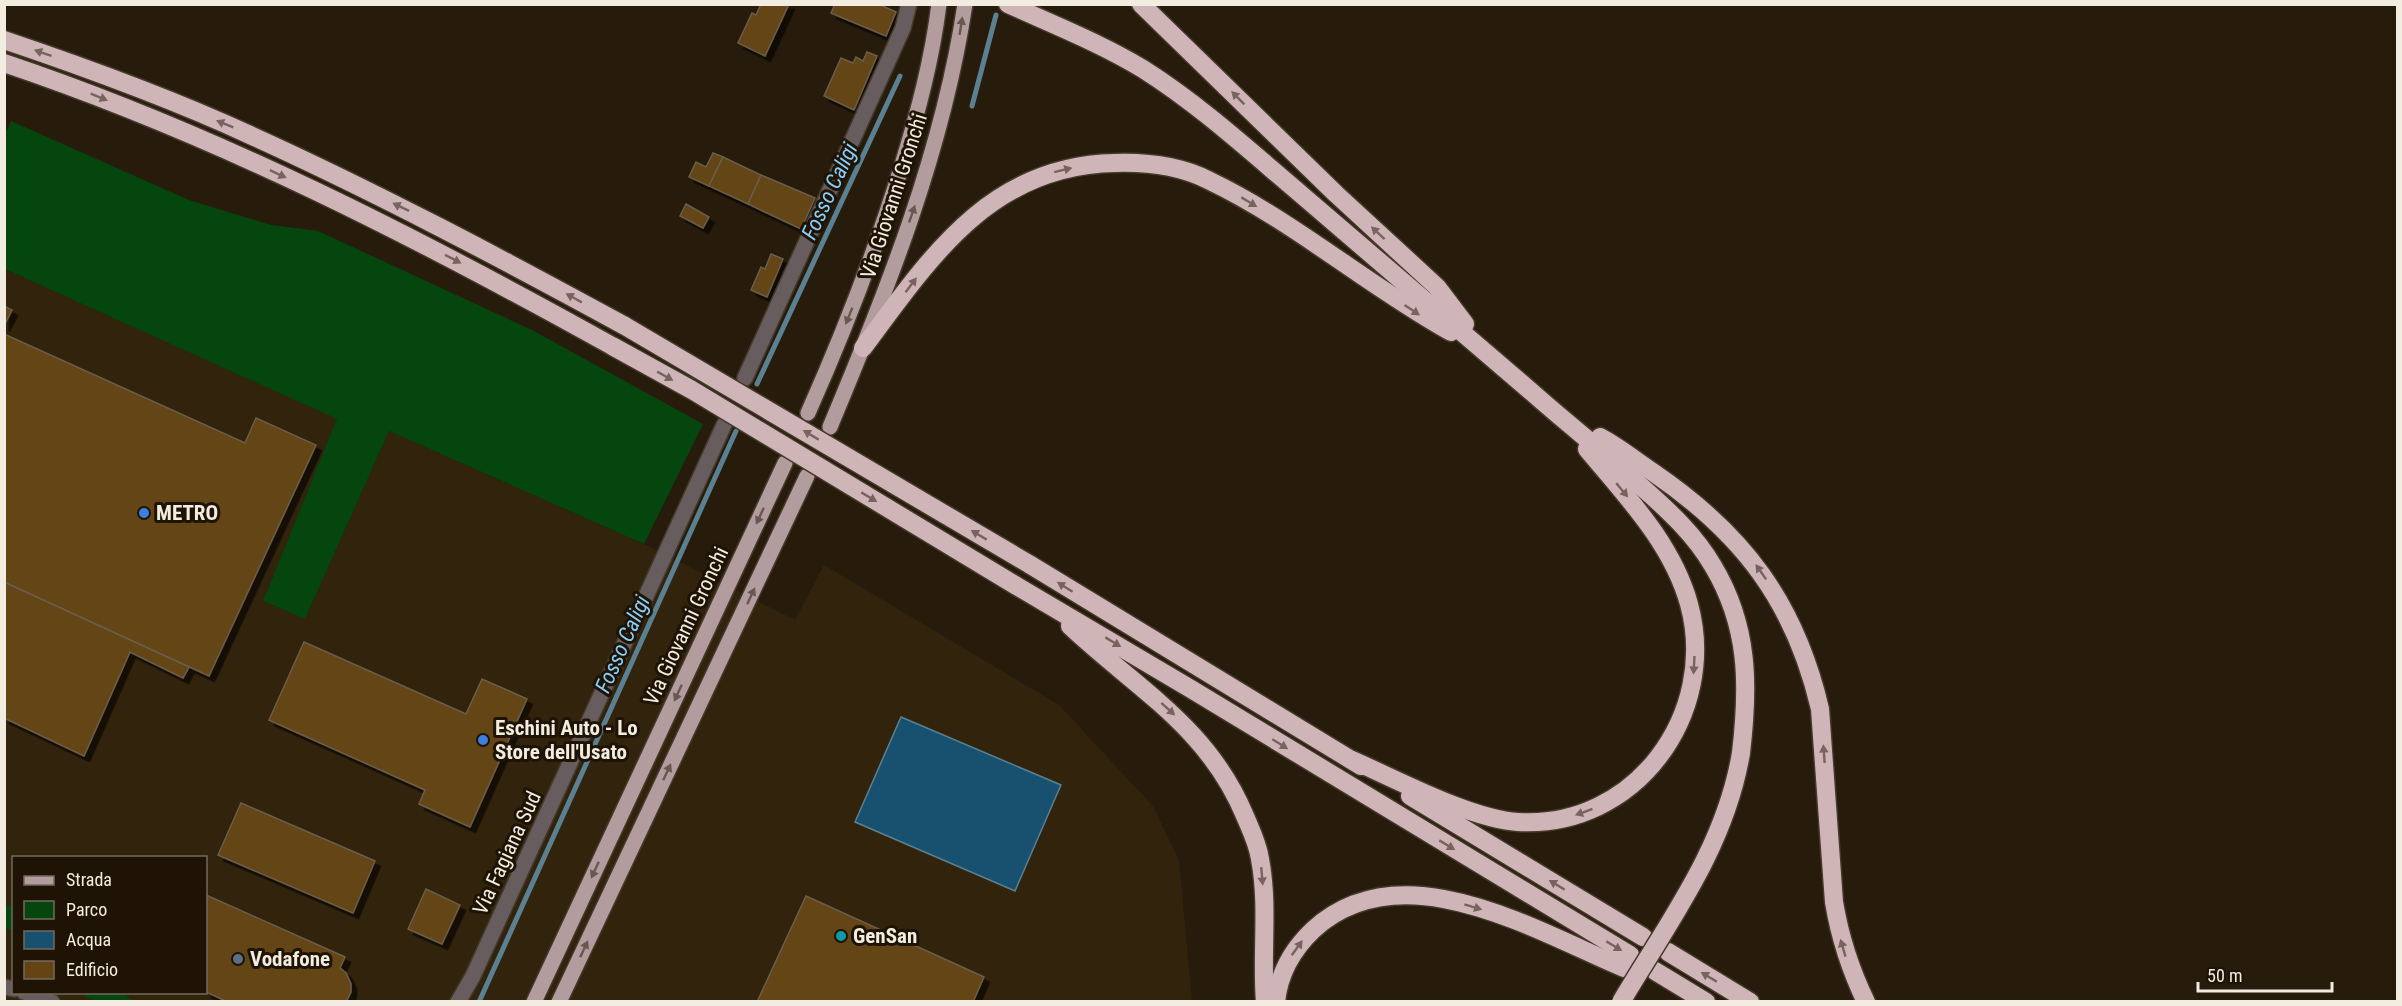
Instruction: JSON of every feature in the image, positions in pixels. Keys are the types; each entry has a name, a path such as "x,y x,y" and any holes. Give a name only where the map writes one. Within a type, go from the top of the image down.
{"highway":[{"path":"1008,4 1126,60 1179,95 1273,170 1556,414 1609,456 1691,534 1713,566 1732,603 1738,619 1743,646 1746,716 1734,787 1713,845 1621,1002"},
{"path":"1141,4 1336,194 1437,287 1488,353"},
{"path":"4,40 104,75 248,134 450,231 625,326 1029,564 1643,938"},
{"path":"4,63 59,81 169,125 340,202 482,274 692,390 1045,602 1627,962 1464,904 1433,897 1404,894 1384,895 1365,900 1324,920 1299,943 1283,972 1276,1002"},
{"path":"863,348 926,265 972,219 1000,196 1036,177 1062,170 1093,164 1124,163 1152,164 1177,169 1228,190 1364,276 1415,313 1488,353"},
{"path":"1353,760 1444,800 1492,817 1518,822 1545,822 1572,817 1619,796 1652,765 1680,724 1693,679 1694,655 1689,604 1678,575 1667,550 1650,526 1556,414"},
{"path":"1556,414 1609,442 1672,485 1711,516 1742,547 1763,574 1797,636 1820,709 1834,902 1838,928 1849,965 1866,1002"},
{"path":"1045,602 1103,656 1180,720 1210,754 1237,798 1255,839 1261,867 1265,1002"},
{"path":"1668,952 1750,1002"},
{"path":"1653,975 1704,1000"}],"main road":[{"name":"Via Giovanni Gronchi","path":"808,413 867,273 890,204 924,87 939,4"},
{"name":"Via Giovanni Gronchi","path":"830,427 863,348 915,206 945,110 965,4"},
{"name":"Via Giovanni Gronchi","path":"534,1002 785,463"},
{"path":"559,1002 807,476"}],"street":[{"path":"745,378 903,28 909,4"},
{"name":"Via Fagiana Sud","path":"458,1002 473,976 724,425"},
{"path":"27,994 52,1002"}],"shaded area":[{"path":"5,269 338,419 263,601 305,619 389,431 644,544 795,620 824,565 1059,705 1153,806 1179,860 1192,1001 5,1002"}],"green space":[{"path":"11,121 189,200 271,225 318,231 532,330 703,424 644,544 389,431 305,619 263,601 337,419 5,269 5,135"},
{"path":"5,904 12,908 12,931 5,928"},
{"path":"86,994 124,994 134,1001 98,1001 84,997"}],"water":[{"path":"901,717 1061,785 1015,891 855,822"}],"building":[{"path":"761,4 789,4 765,56 738,43 752,13 756,15"},
{"path":"835,4 878,4 896,12 886,36 831,13"},
{"path":"867,52 877,56 854,110 824,96 841,58 853,63 856,57 863,61"},
{"path":"713,153 723,157 709,186 689,177 696,162 706,167"},
{"path":"723,157 761,175 748,204 709,186"},
{"path":"761,175 815,198 801,229 748,204"},
{"path":"686,204 709,217 703,228 680,216"},
{"path":"771,254 783,259 767,297 751,290 761,267 765,269"},
{"path":"4,306 12,310 4,326"},
{"name":"METRO","path":"4,334 245,443 256,418 316,445 209,676 4,582"},
{"path":"4,582 189,667 183,678 130,652 84,756 4,718"},
{"path":"304,642 466,714 482,679 527,699 470,827 419,804 425,790 269,720"},
{"path":"241,803 375,861 353,913 218,855"},
{"path":"426,889 460,905 442,944 408,929"},
{"path":"207,895 345,957 340,968 346,973 351,984 351,992 346,1002 228,1002 207,992"},
{"name":"GenSan","path":"806,896 984,977 973,1002 757,1002"}],"waterway":[{"name":"Fosso Caligi","path":"972,106 996,15"},
{"name":"Fosso Caligi","path":"757,384 900,76"},
{"name":"Fosso Caligi","path":"479,1002 736,431"}],"place":[{"name":"METRO","path":"144,513"},
{"name":"Eschini Auto - Lo Store dell'Usato","path":"483,740"},
{"name":"GenSan","path":"841,936"},
{"name":"Vodafone","path":"238,959"}]}
